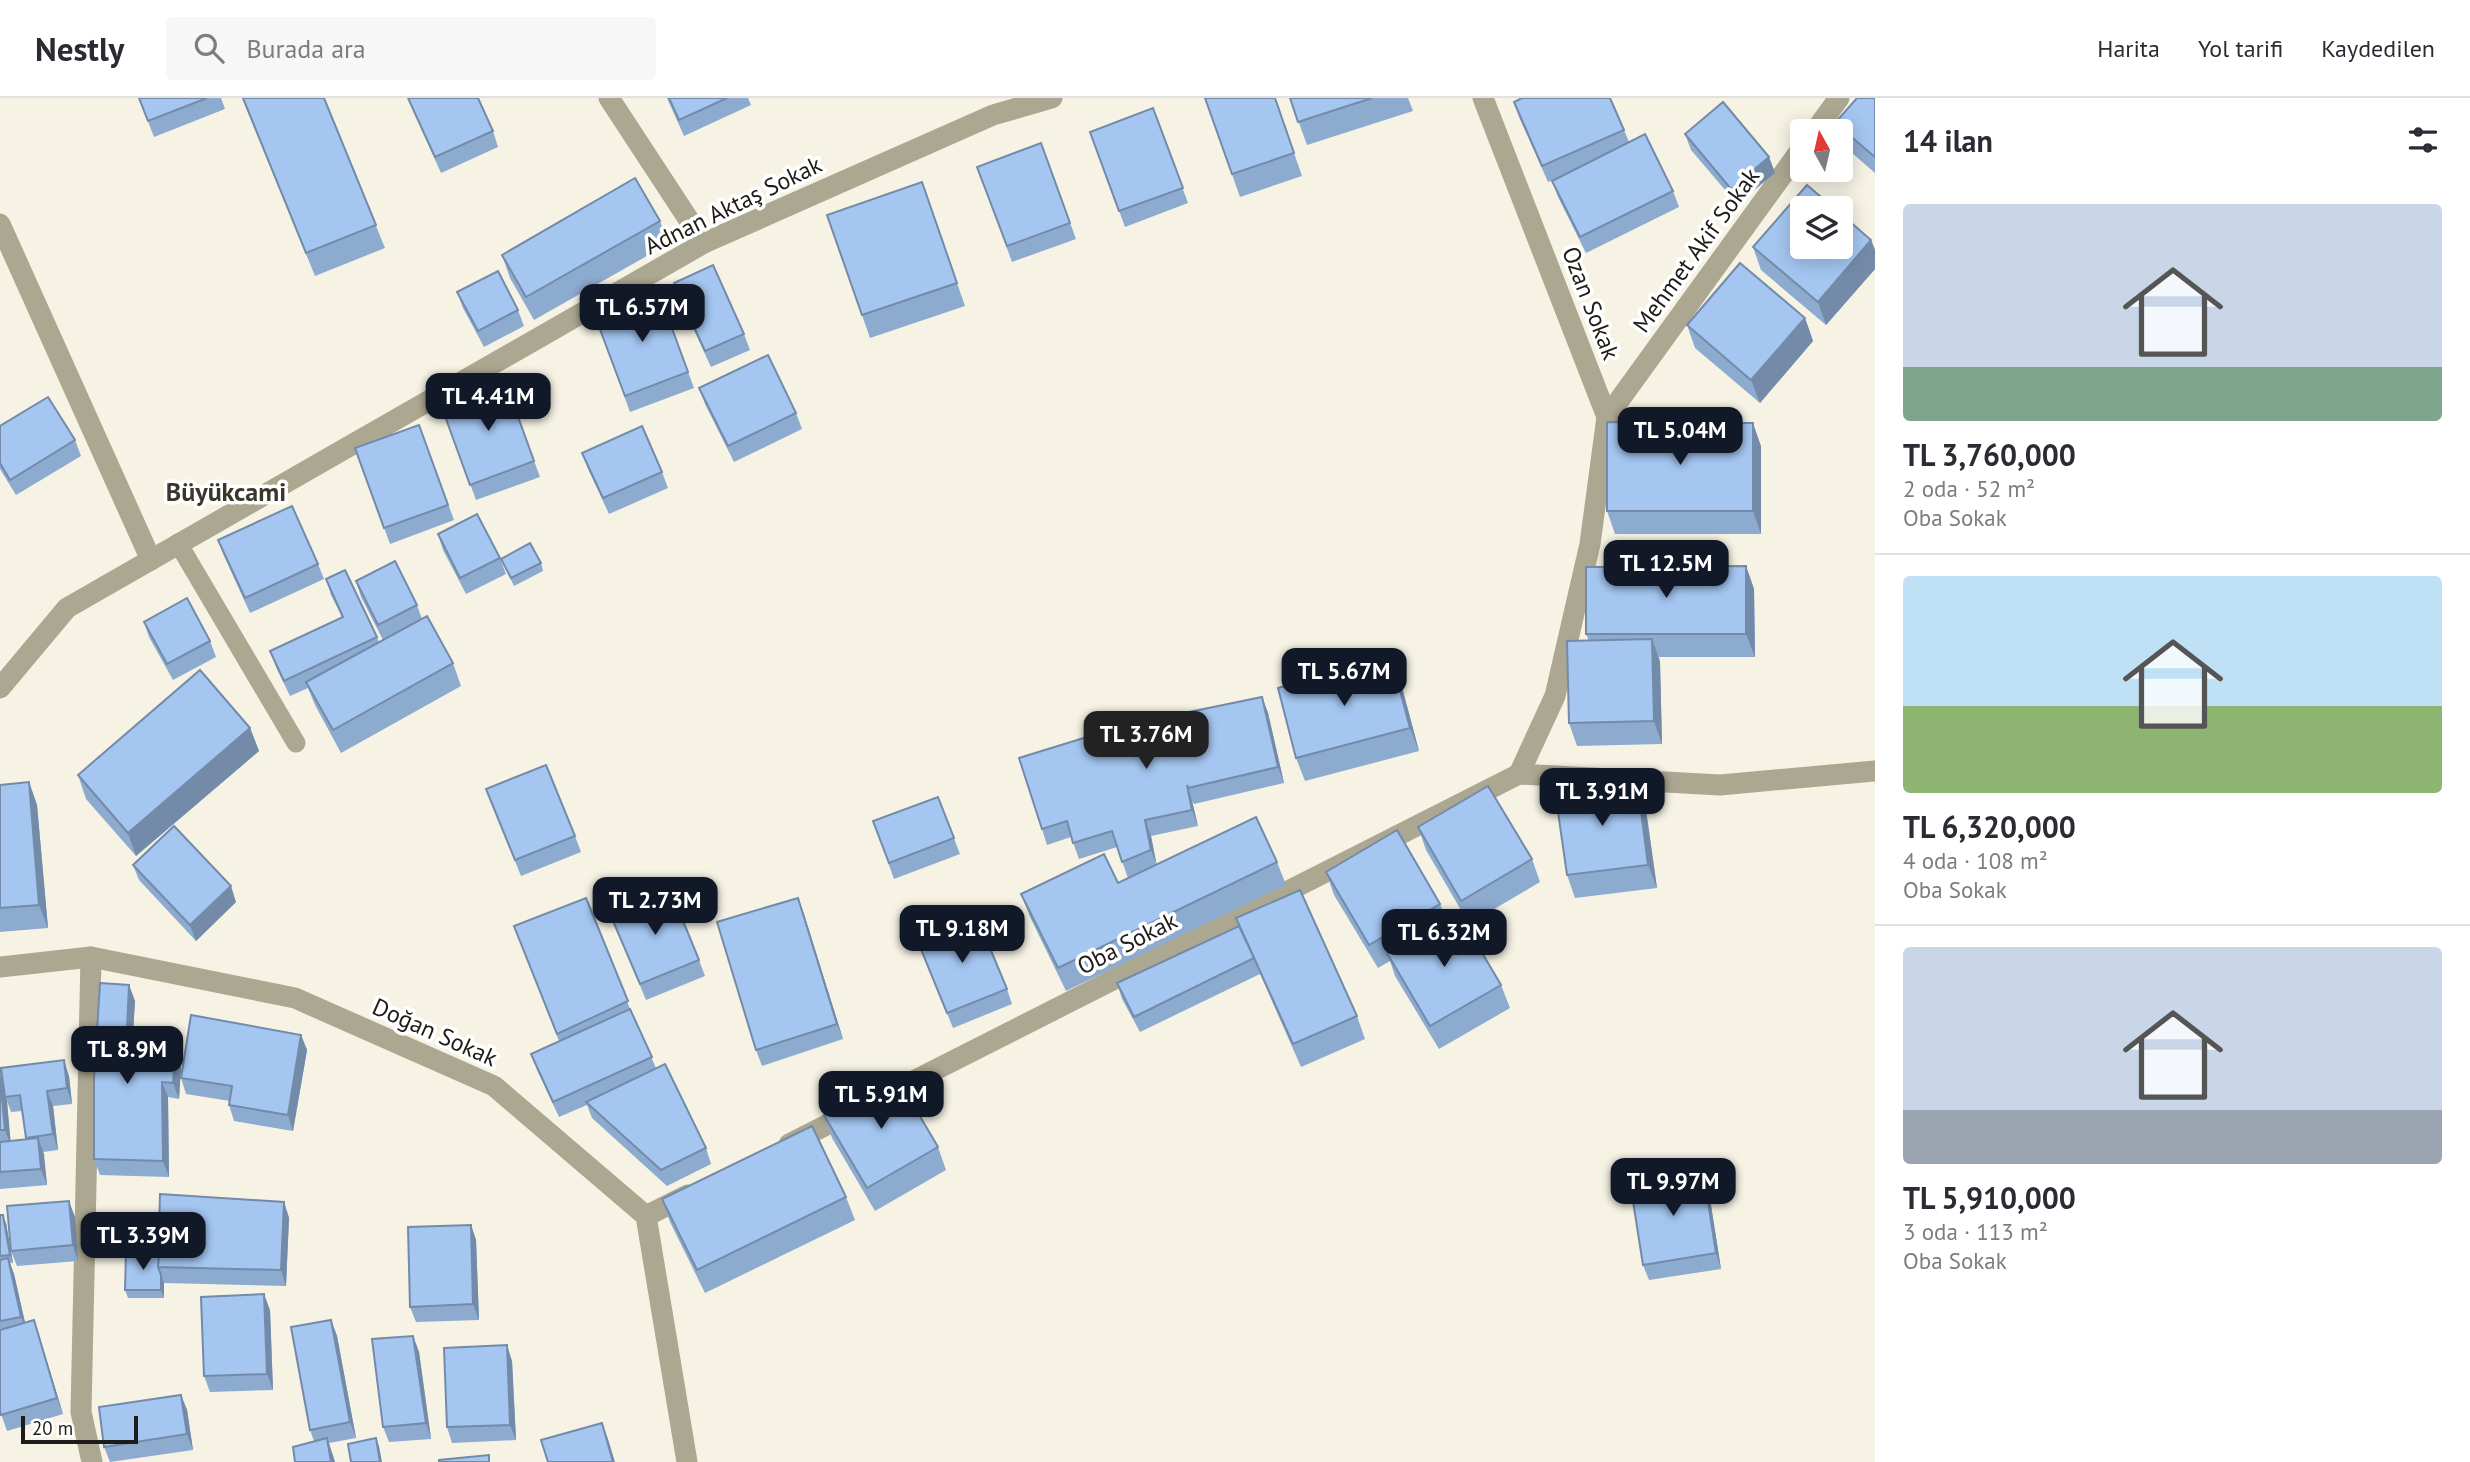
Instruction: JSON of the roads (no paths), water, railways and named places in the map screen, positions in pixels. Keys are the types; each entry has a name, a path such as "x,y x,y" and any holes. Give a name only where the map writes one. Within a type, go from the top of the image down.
{"street":[{"path":"609,98 704,243"},
{"name":"Adnan Aktaş Sokak","path":"0,688 67,608 704,243 993,115 1052,98"},
{"name":"Ozan Sokak","path":"1483,98 1607,417 1590,544 1555,696 1519,774"},
{"path":"1824,119 1839,98"},
{"name":"Mehmet Akif Sokak","path":"1607,417 1790,165"},
{"path":"0,224 150,560"},
{"path":"1519,774 1720,785 1875,771"},
{"name":"Oba Sokak","path":"771,1153 1519,774"},
{"path":"91,957 81,1412 92,1462"},
{"name":"Doğan Sokak","path":"0,967 91,957 295,998 494,1086 646,1216"},
{"path":"687,1462 646,1216 709,1184"}],"lane":[{"path":"178,543 296,743"}],"district":[{"name":"Büyükcami","path":"226,491"}]}
